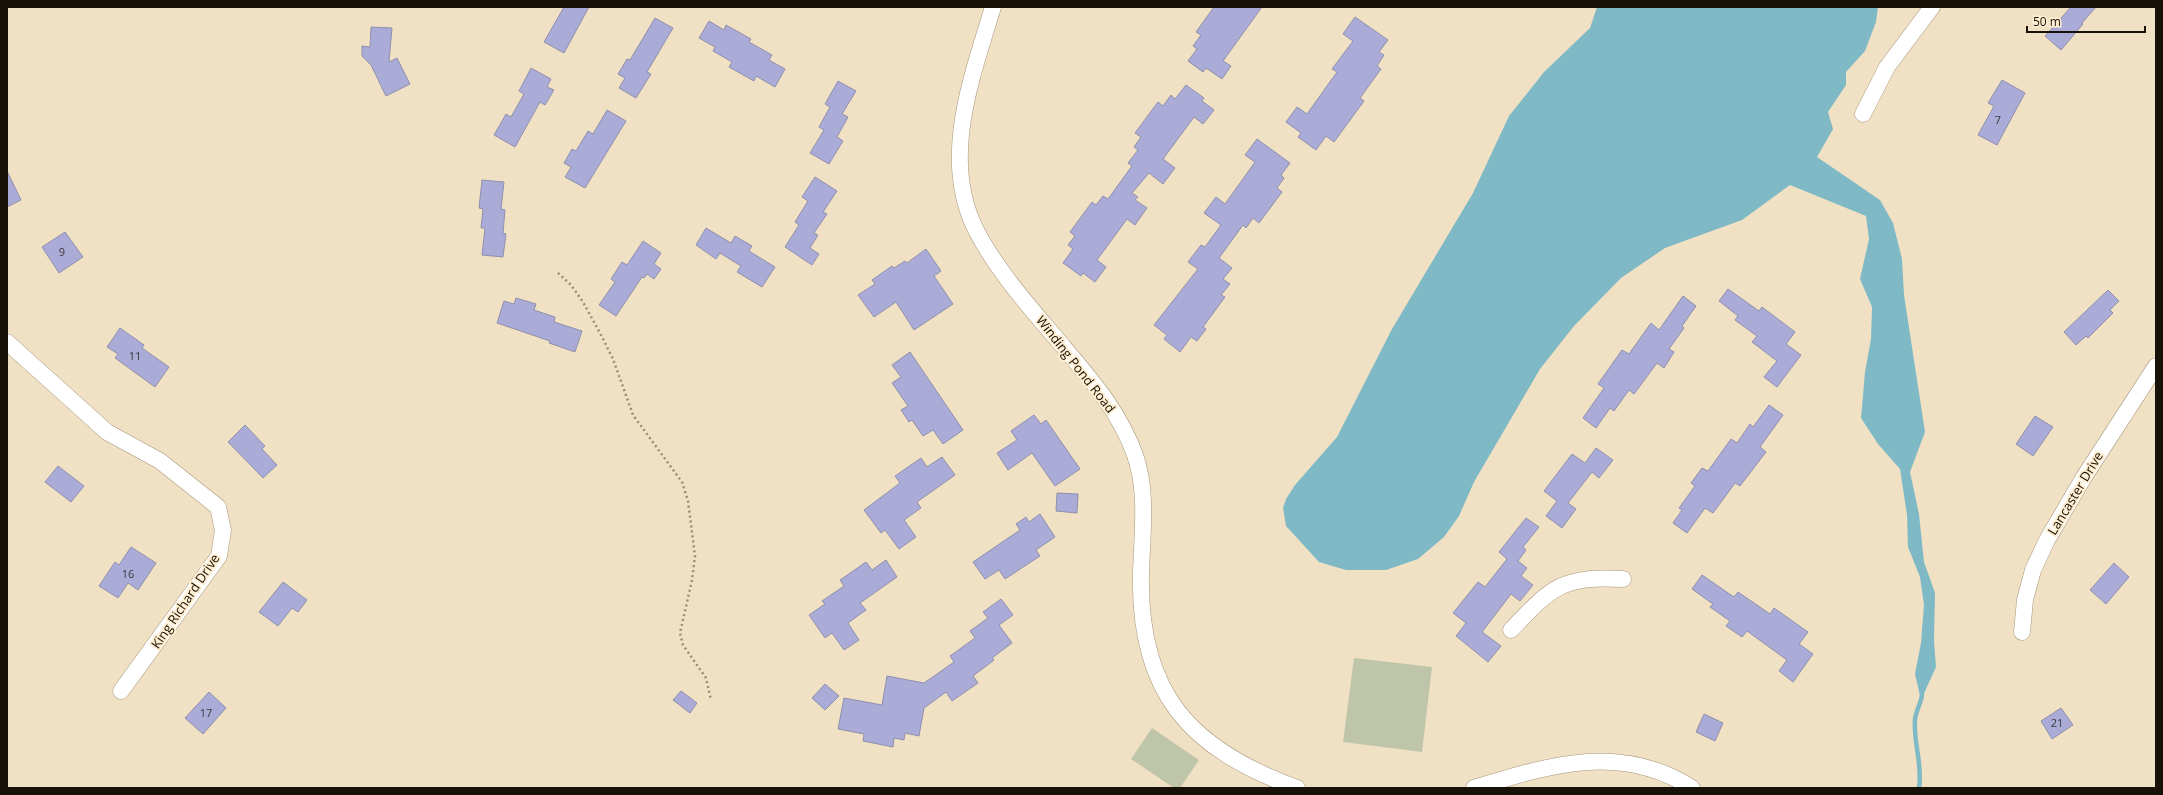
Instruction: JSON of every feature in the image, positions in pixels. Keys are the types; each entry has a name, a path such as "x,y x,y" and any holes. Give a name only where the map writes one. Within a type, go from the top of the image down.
{"street":[{"name":"Winding Pond Road","path":"993,7 966,102 962,129 960,157 963,186 975,229 998,265 1114,410 1135,457 1141,480 1143,504 1140,603 1146,643 1157,677 1181,714 1196,732 1214,747 1239,764 1297,788"},
{"path":"1862,114 1887,67 1932,7"},
{"name":"King Richard Drive","path":"7,342 107,432 160,461 218,507 223,530 219,556 121,691"},
{"name":"Lancaster Drive","path":"2022,632 2025,600 2033,570 2047,540 2084,477 2156,366"},
{"path":"1511,630 1555,588 1572,582 1599,578 1623,579"},
{"path":"1474,788 1582,761 1616,760 1651,768 1692,788"}],"path":[{"path":"558,273 571,285 579,296 597,328 613,360 633,416 682,482 688,501 695,556 692,580 680,633 683,646 706,678 711,700"}],"green space":[{"path":"1354,658 1432,667 1422,752 1343,742"},
{"path":"1152,728 1199,760 1180,788 1174,788 1131,759"}],"water":[{"path":"1597,7 1878,7 1876,22 1865,51 1846,72 1846,85 1828,112 1833,129 1817,157 1880,200 1893,223 1902,259 1904,295 1925,432 1910,472 1919,514 1924,562 1935,593 1934,641 1936,667 1921,700 1915,674 1921,643 1924,605 1920,577 1908,547 1907,515 1900,469 1878,444 1861,418 1865,372 1871,339 1872,307 1860,279 1869,239 1866,216 1790,185 1742,220 1665,248 1621,278 1574,326 1540,369 1474,482 1459,516 1444,537 1418,559 1386,570 1346,570 1319,562 1286,526 1283,508 1286,499 1295,485 1337,437 1392,329 1473,193 1509,116 1544,72 1590,28"}],"building":[{"path":"564,7 589,7 564,53 544,42"},
{"path":"1214,7 1262,7 1223,61 1231,66 1222,79 1206,68 1203,72 1188,61 1197,49 1193,46 1201,35 1196,32"},
{"path":"2071,7 2096,7 2061,50 2045,36"},
{"path":"1355,17 1388,40 1379,52 1384,55 1377,66 1381,69 1360,98 1364,101 1334,142 1326,136 1316,150 1298,137 1301,133 1286,122 1297,107 1307,114 1337,72 1332,69 1353,41 1343,34"},
{"path":"655,18 673,28 647,72 651,74 636,98 619,88 625,78 618,74 627,59 630,60"},
{"path":"709,21 724,30 726,25 751,39 749,42 772,55 769,60 785,69 775,87 756,76 754,81 729,67 732,62 713,51 715,47 699,38"},
{"path":"371,27 392,28 389,62 397,58 410,84 386,96 371,65 362,56 362,46 370,47"},
{"path":"531,68 551,79 547,87 554,90 545,105 540,102 515,147 494,135 506,114 511,117 524,94 519,91"},
{"path":"2002,80 2025,93 1997,145 1978,135 1994,106 1988,103"},
{"path":"838,81 856,91 842,114 848,117 837,137 843,141 829,164 810,153 824,130 819,127 830,107 825,104"},
{"path":"1186,85 1204,98 1202,101 1214,110 1203,124 1194,117 1163,159 1175,168 1163,184 1149,173 1132,193 1138,197 1135,200 1147,208 1135,225 1127,219 1097,260 1106,267 1095,282 1083,273 1081,276 1063,263 1073,249 1068,245 1075,236 1070,232 1092,202 1096,205 1103,196 1108,199 1132,166 1128,163 1138,150 1134,147 1141,137 1135,133 1158,102 1163,106 1171,95 1175,99"},
{"path":"607,110 626,121 585,188 565,177 571,167 564,163 572,149 576,151 588,131 593,134"},
{"path":"1257,139 1290,163 1281,175 1284,178 1277,188 1282,192 1259,223 1253,218 1246,228 1243,225 1219,258 1232,268 1223,279 1230,284 1221,295 1225,297 1203,327 1206,329 1197,341 1191,337 1180,352 1164,339 1167,335 1154,325 1198,269 1188,262 1201,245 1205,247 1221,225 1204,213 1216,197 1225,204 1255,162 1245,155"},
{"path":"7,171 21,200 7,207"},
{"path":"815,177 837,191 823,212 827,214 814,233 818,235 810,248 819,254 812,265 785,247 799,225 795,222 808,201 802,197"},
{"path":"482,180 504,182 501,209 505,210 503,233 506,234 503,257 482,255 485,228 481,228 483,209 479,208"},
{"path":"706,228 731,243 735,236 752,246 749,251 775,267 762,287 737,272 741,266 720,253 716,259 696,245"},
{"path":"65,232 83,257 59,273 42,247"},
{"path":"643,241 661,253 654,264 661,269 654,279 647,274 644,278 642,277 616,316 599,305 615,282 611,279 622,262 627,265"},
{"path":"926,249 941,271 934,276 953,304 914,330 896,302 874,317 858,295 875,284 872,280 892,266 894,268 905,261 907,263"},
{"path":"1728,289 1759,311 1762,307 1795,332 1786,344 1801,355 1777,387 1764,377 1777,361 1752,342 1757,336 1735,320 1738,316 1719,301"},
{"path":"2108,290 2119,301 2110,310 2113,313 2088,338 2086,336 2076,345 2064,332"},
{"path":"1683,296 1696,306 1682,326 1684,328 1669,349 1674,352 1664,368 1657,363 1634,394 1629,390 1614,411 1610,408 1596,428 1583,418 1604,388 1598,384 1622,350 1629,354 1651,323 1659,330"},
{"path":"516,298 536,304 534,310 555,317 554,322 582,331 575,352 549,343 550,341 497,323 504,301 514,304"},
{"path":"120,328 144,345 142,348 169,367 155,387 115,358 118,354 107,347"},
{"path":"910,352 963,430 943,444 933,430 923,436 912,420 909,422 901,410 908,406 892,383 901,377 892,365"},
{"path":"1769,405 1783,415 1760,447 1766,452 1740,486 1735,483 1713,513 1705,508 1687,533 1673,523 1682,510 1679,508 1695,486 1691,483 1702,468 1708,471 1731,439 1737,443 1750,424 1753,427"},
{"path":"1034,415 1041,424 1046,420 1080,469 1055,486 1032,453 1008,470 997,453 1017,440 1011,431"},
{"path":"2035,416 2053,427 2033,456 2016,444"},
{"path":"245,425 265,446 262,449 277,465 263,478 228,442"},
{"path":"1596,448 1613,460 1599,478 1592,472 1568,503 1576,509 1562,528 1546,516 1557,501 1544,491 1572,454 1585,463"},
{"path":"942,457 955,475 917,502 921,508 904,520 916,537 899,549 885,530 881,533 864,510 900,483 895,476 921,458 927,467"},
{"path":"58,466 84,486 71,502 45,482"},
{"path":"1057,493 1078,494 1077,513 1056,511"},
{"path":"1040,514 1055,537 1036,550 1040,556 1005,579 999,570 985,579 973,562 1020,530 1016,524 1026,517 1029,522"},
{"path":"1526,518 1539,527 1523,547 1526,550 1518,561 1527,568 1521,576 1533,585 1520,601 1511,594 1482,632 1501,646 1488,662 1456,636 1466,623 1453,613 1478,582 1485,587 1507,559 1499,552"},
{"path":"131,547 156,563 138,590 128,583 118,598 99,586 115,562 119,565"},
{"path":"886,560 897,577 860,603 866,610 848,623 859,640 844,650 832,633 825,638 809,615 825,604 822,601 844,586 840,580 866,562 872,570"},
{"path":"2114,563 2129,577 2106,604 2090,590"},
{"path":"1702,575 1734,597 1738,592 1770,614 1774,608 1808,632 1799,644 1813,654 1793,682 1779,671 1787,660 1747,631 1742,637 1726,626 1730,621 1710,607 1713,604 1692,589"},
{"path":"283,582 307,600 298,612 292,608 278,626 259,612"},
{"path":"1001,599 1013,615 999,625 1012,643 992,658 994,660 973,676 978,683 952,701 946,692 924,708 919,736 905,733 904,740 894,738 893,747 863,741 864,734 838,729 844,698 882,705 887,676 924,683 954,662 950,656 975,638 970,631 988,618 983,612"},
{"path":"825,684 839,696 825,710 812,698"},
{"path":"681,691 697,703 690,713 673,700"},
{"path":"209,692 226,708 203,734 185,718"},
{"path":"2061,708 2073,725 2052,739 2041,721"},
{"path":"1704,714 1723,723 1715,741 1696,732"}],"waterway":[{"path":"1919,788 1920,771 1915,736 1915,719 1922,695"}]}
